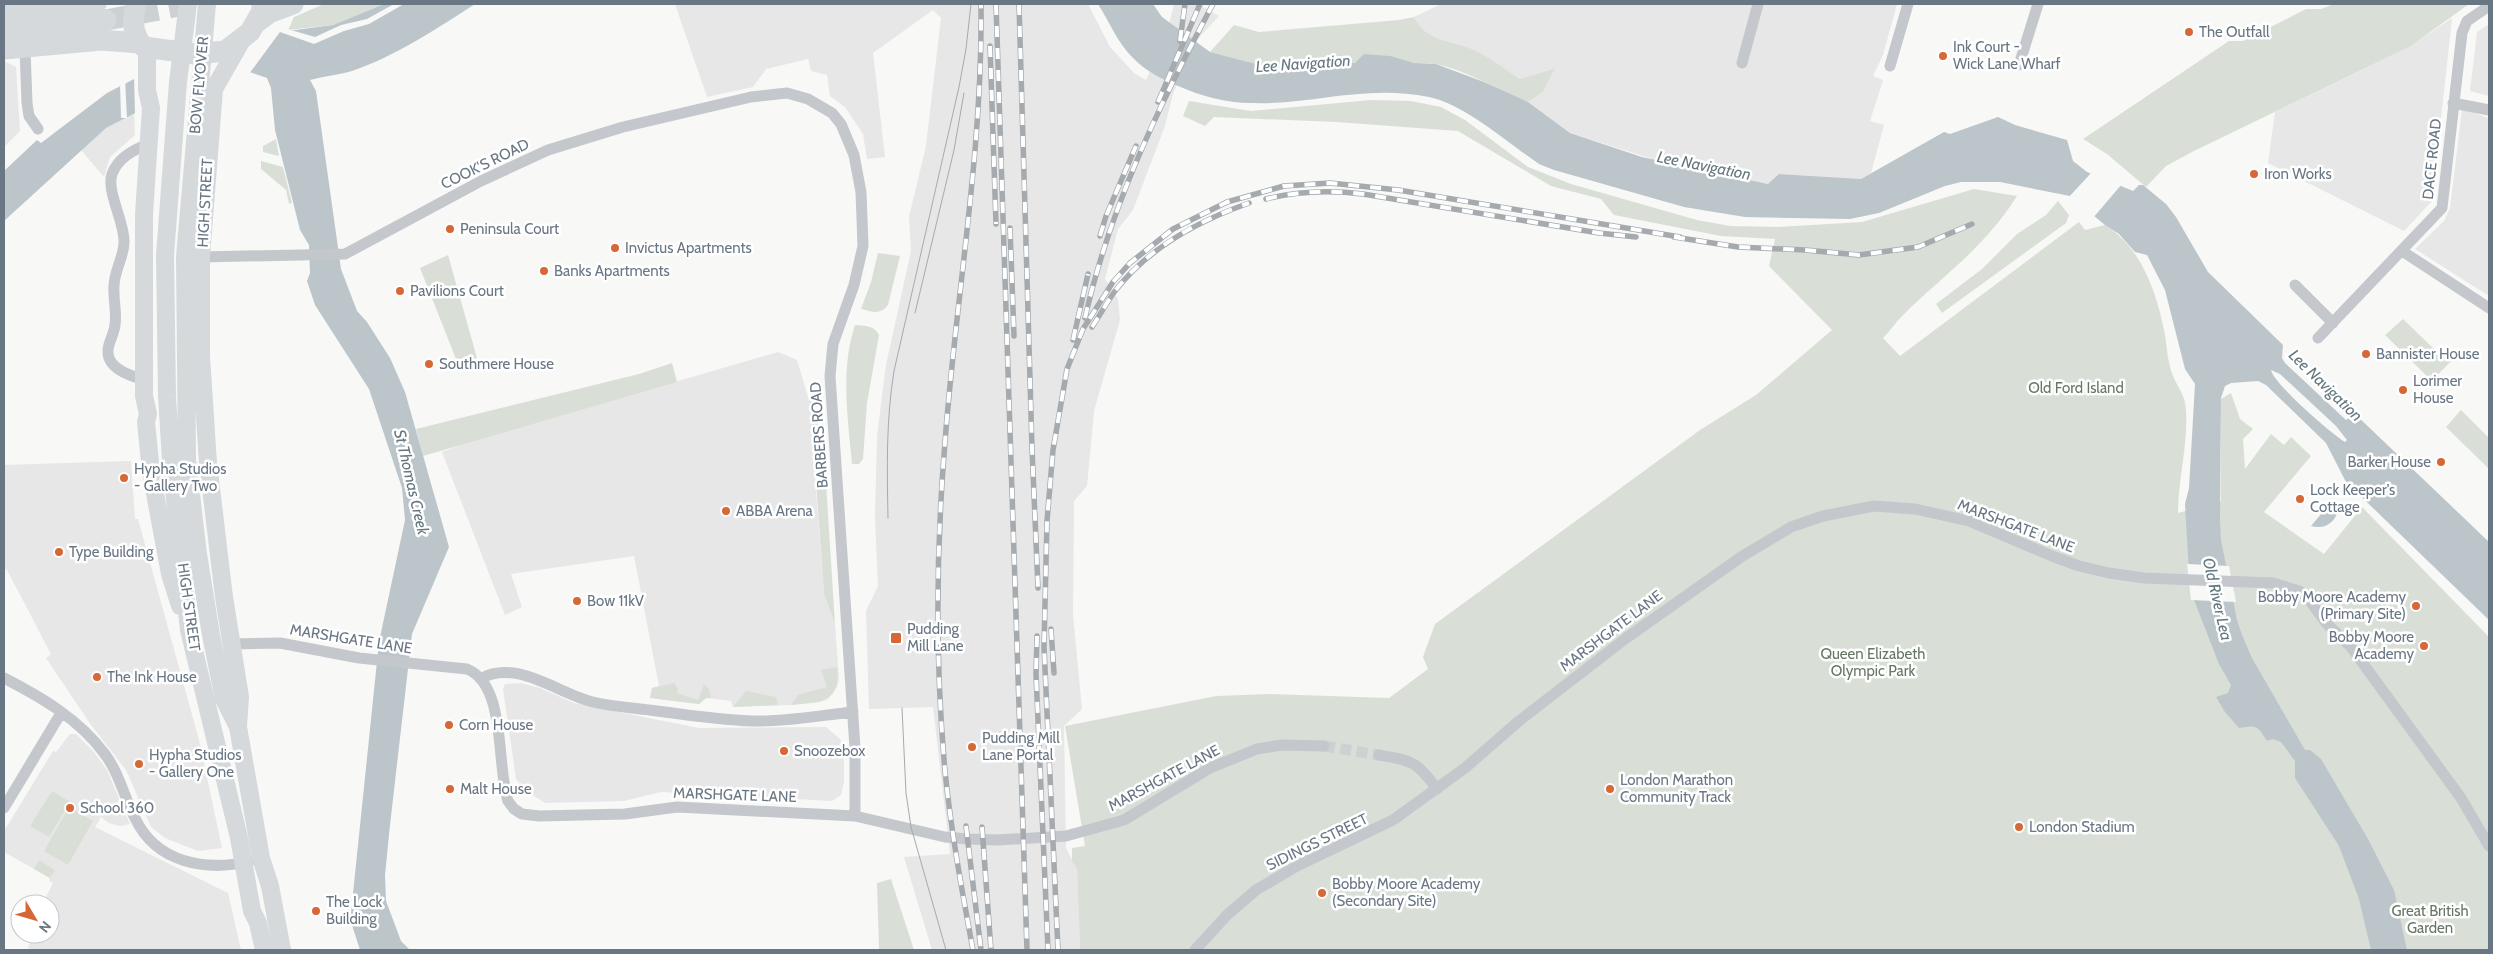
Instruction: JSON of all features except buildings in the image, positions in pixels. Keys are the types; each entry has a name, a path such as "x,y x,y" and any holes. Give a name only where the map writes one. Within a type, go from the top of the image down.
{"highway":[{"path":"136,4 133,17 150,50"},
{"path":"14,49 101,40 150,50 196,54 215,53 225,51 244,38 260,13 269,13 294,4"},
{"path":"4,14 101,12"},
{"path":"4,31 101,12"}],"main road":[{"name":"BOW FLYOVER","path":"165,256 178,82 188,4"},
{"name":"BOW FLYOVER","path":"193,257 207,4"},
{"name":"HIGH STREET","path":"238,727 224,699 211,635 198,554 188,470 184,348 193,257 203,209 214,89 244,38"},
{"path":"150,50 148,90 152,108 144,214 144,380 151,472 160,529 176,598 189,630"},
{"path":"149,153 167,183 203,209"},
{"name":"HIGH STREET","path":"165,256 167,396 171,461 189,630 219,748 244,862 252,911 258,923 264,950"},
{"name":"HIGH STREET","path":"193,257 208,463 240,698 238,727 261,858 270,886 282,950"}],"street":[{"path":"1742,63 1758,4"},
{"path":"1890,66 1908,4"},
{"path":"2019,65 2038,4"},
{"name":"DACE ROAD","path":"2318,338 2442,208 2462,33 2467,22 2489,6"},
{"path":"14,49 30,116 38,129"},
{"name":"COOK'S ROAD","path":"193,257 345,254 481,181 548,150 595,134 632,125 751,97 787,93"},
{"name":"BARBERS ROAD","path":"787,93 808,99 832,113 841,124 854,155 860,192 863,246 854,285 833,344 830,376 853,712 857,785 855,816"},
{"path":"2453,103 2489,110"},
{"path":"144,380 118,369 109,358 108,350 116,322 114,284 123,256 124,240 111,179 115,167 136,148 149,153"},
{"path":"2402,251 2489,308"},
{"path":"2295,285 2333,323"},
{"name":"MARSHGATE LANE","path":"1437,789 1465,768 1519,721 1664,610 1761,544 1791,527 1823,516 1874,506 1915,509 1968,521 2079,566 2108,573 2173,579 2272,582 2288,586 2307,597 2327,624 2351,646 2461,798 2489,846"},
{"name":"MARSHGATE LANE","path":"232,644 280,644 372,660 467,670 482,678 489,690 498,731 507,798 514,809 522,814 539,816 625,814 677,807 855,816 945,837 968,839 997,840 1066,836 1124,820 1210,768 1257,749 1282,745 1324,746"},
{"path":"482,678 490,673 528,676 579,698 607,705 717,718 759,721 819,717 853,712"},
{"path":"4,678 34,694 62,713 82,729 103,752 118,777 135,820 160,849 199,866 210,867 261,858"},
{"path":"4,808 62,713"},
{"path":"1380,755 1410,760 1420,767 1437,789"},
{"name":"SIDINGS STREET","path":"1195,950 1227,915 1256,890 1297,866 1393,820 1437,789"}],"shaded area":[{"path":"675,4 1088,4 1110,47 1135,74 1146,80 1167,33 1174,4 1198,4 1219,16 1197,40 1173,94 1165,126 1133,210 1118,229 1105,279 1118,299 1120,320 1094,411 1087,486 1074,501 1073,615 1082,709 1064,726 1066,848 1077,869 1080,950 932,950 904,857 950,854 933,707 869,709 866,611 878,586 875,518 877,436 886,365 911,251 909,217 926,146 941,18 933,10 873,53 885,157 867,159 863,134 845,107 830,96 827,75 811,71 808,59 766,69 753,87 707,97"},
{"path":"1441,4 1897,4 1883,55 1873,76 1883,80 1870,121 1884,125 1871,173 1861,179 1780,174 1769,184 1672,165 1570,133 1528,102 1543,92 1554,68 1520,79 1476,51 1429,37 1418,27 1414,17"},
{"path":"2452,18 2432,201 2404,231 2268,163 2275,112 2411,46"},
{"path":"2489,24 2489,96 2470,91 2477,32"},
{"path":"4,61 16,67 20,131 4,147"},
{"path":"2462,109 2489,118 2489,296 2415,249 2444,221 2450,208"},
{"path":"134,114 135,135 110,157 104,177 81,150 106,128"},
{"path":"778,352 797,360 809,400 824,594 835,624 839,680 837,687 828,699 821,702 791,705 733,707 731,701 707,698 699,704 650,698 652,688 659,686 634,556 511,574 522,607 505,615 442,452 469,442"},
{"path":"131,461 135,519 138,519 199,740 222,848 198,851 165,838 151,827 126,770 91,725 46,658 51,654 7,570 4,568 4,465"},
{"path":"520,683 540,688 574,703 699,728 826,727 840,739 844,749 844,781 841,795 832,801 661,792 624,801 545,803 526,791 516,779 503,689 505,684"},
{"path":"70,734 76,734 94,752 107,770 130,824 120,826 109,823 101,817 95,827 228,893 241,950 33,950 28,948 30,944 60,944 60,894 48,894 53,883 49,881 50,878 4,852 4,831 53,751 56,752"}],"green space":[{"path":"324,4 384,4 333,25 288,30 294,17"},
{"path":"2334,4 2469,4 2411,46 2166,166 2146,187 2107,154 2083,139 2229,41 2243,41 2306,9 2321,9"},
{"path":"1414,17 1426,32 1441,40 1476,51 1520,79 1555,68 1543,92 1528,102 1458,70 1435,64 1415,63 1378,56 1355,63 1295,63 1268,67 1210,52 1234,25 1259,32 1399,20"},
{"name":"Queen Elizabeth Olympic Park","path":"1371,100 1411,101 1441,107 1465,120 1528,167 1571,184 1697,220 1730,226 1778,227 1862,222 1974,189 2017,196 1978,245 1903,315 1883,338 1900,356 2079,222 2085,230 2105,225 2129,246 2146,273 2162,319 2171,371 2185,401 2186,437 2178,513 2221,501 2221,399 2231,393 2240,419 2253,429 2243,439 2245,469 2271,434 2284,445 2291,437 2311,456 2264,512 2324,554 2362,507 2489,637 2489,950 1080,950 1077,869 1072,861 1072,848 1085,846 1065,726 1216,696 1270,694 1389,698 1428,669 1423,657 1435,624 1700,430 1756,395 1832,330 1769,266 1775,239 1721,236 1614,215 1601,199 1551,186 1458,131 1336,122 1214,117 1205,126 1183,116 1189,101 1251,111"},
{"path":"276,139 279,156 263,152 263,146"},
{"path":"261,161 283,167 292,203 289,204 286,190 261,169"},
{"path":"2058,201 2069,215 2066,223 1942,313 1936,304 1982,269 2017,234 2046,215"},
{"path":"878,253 900,256 888,305 882,310 873,312 861,309 871,282"},
{"path":"448,255 477,358 458,364 420,268"},
{"path":"2403,319 2432,347 2451,361 2432,381 2385,335"},
{"path":"855,325 875,329 879,335 867,403 863,459 859,464 852,464 846,394 850,342"},
{"path":"672,363 677,382 423,456 416,429 639,374"},
{"path":"812,399 823,440 824,459 815,464 809,400"},
{"path":"2461,410 2489,438 2489,469 2446,427"},
{"path":"824,481 826,483 835,624 824,594 816,482"},
{"path":"837,667 836,688 826,699 791,705 798,695 827,687 821,670"},
{"path":"674,683 678,689 677,693 698,700 704,684 709,689 711,698 706,698 699,704 650,698 652,688"},
{"path":"746,691 776,697 778,705 733,707"},
{"path":"52,791 70,802 49,837 30,826"},
{"path":"69,807 93,821 68,865 44,851"},
{"path":"39,860 55,870 50,878 34,869"},
{"path":"891,879 914,950 879,950 877,883"}],"water":[{"name":"St Thomas Creek","path":"384,4 475,4 446,23 384,58 352,71 310,80 316,91 341,269 357,311 367,322 390,358 405,392 449,547 412,634 385,875 386,901 401,941 410,950 360,950 351,922 379,642 405,520 402,488 369,389 315,305 307,281 310,273 309,245 300,230 275,130 271,88 267,78 244,70 216,72 106,128 4,221 4,171 37,140 41,143 107,93 169,61 280,32 333,25"},
{"path":"1098,4 1153,4 1162,17 1210,52 1268,67 1295,63 1355,63 1364,54 1390,56 1414,63 1436,64 1484,82 1528,102 1570,133 1642,157 1768,184 1779,174 1861,179 1944,132 1950,134 1998,117 2015,125 2067,140 2073,161 2087,172 2133,191 2139,185 2143,185 2166,204 2176,217 2208,272 2283,345 2282,358 2285,363 2346,420 2355,414 2489,542 2489,620 2346,482 2326,443 2266,385 2258,381 2231,383 2225,386 2221,398 2221,540 2237,620 2252,658 2305,750 2310,750 2321,759 2368,839 2394,890 2407,950 2371,950 2359,899 2339,846 2295,778 2295,761 2281,742 2273,739 2267,741 2256,727 2239,728 2225,712 2216,697 2228,693 2231,685 2219,664 2194,600 2189,572 2185,504 2189,488 2195,384 2185,369 2165,290 2147,255 2135,252 2119,234 2070,196 2000,182 1961,182 1945,186 1879,213 1850,219 1745,217 1684,207 1539,164 1486,125 1457,107 1429,97 1383,93 1274,103 1242,103 1196,93 1148,71 1138,63 1123,46","holes":["2271,370 2280,374 2336,426 2347,440 2345,442 2316,419 2281,386"]},
{"path":"2333,500 2339,507 2333,521 2326,526 2311,526 2322,513 2325,504"}],"pier":[{"path":"394,4 404,4 369,24 344,31 314,44 280,32 249,74 230,72 201,79 135,117 134,75 210,38 233,30 262,26 284,28 315,37 341,25 367,19"},
{"path":"125,79 127,118 121,118 120,83"},
{"path":"2092,172 2122,184 2093,218 2068,198"},
{"path":"2187,564 2229,566 2236,602 2191,600"}],"tunnel":[{"path":"106,20 190,4"},
{"path":"1324,746 1379,755"}],"tram line":[{"path":"888,518 887,462 891,389 959,87 971,4"},
{"path":"915,313 954,150 964,93"},
{"path":"902,708 906,793 911,827 946,950"}],"railway":[{"path":"973,950 947,793 938,647 938,565 942,483 950,387 978,114 981,4"},
{"path":"996,4 1027,950"},
{"path":"1019,4 1038,588"},
{"path":"1180,41 1185,4"},
{"path":"1158,102 1200,4"},
{"path":"1085,318 1108,236 1138,156 1174,79 1213,4"},
{"path":"990,46 996,224"},
{"path":"1100,236 1106,216 1136,146"},
{"path":"1058,950 1044,647 1047,521 1053,450 1067,369 1083,329 1113,282 1130,263 1173,229 1227,202 1284,186 1330,183 1398,190 1680,237"},
{"path":"1266,199 1314,192 1363,194 1599,233 1636,237"},
{"path":"1092,327 1115,291 1143,261 1193,227 1249,203"},
{"path":"1674,237 1738,247 1859,255 1918,247 1972,224"},
{"path":"1010,228 1014,336"},
{"path":"1073,340 1088,274"},
{"path":"1051,629 1054,673"},
{"path":"1037,636 1036,674 1048,950"},
{"path":"966,826 981,950"},
{"path":"982,827 991,950"}],"place":[{"name":"The Outfall","path":"2189,32"},
{"name":"Ink Court - Wick Lane Wharf","path":"1943,56"},
{"name":"Iron Works","path":"2254,174"},
{"name":"Peninsula Court","path":"450,229"},
{"name":"Invictus Apartments","path":"615,248"},
{"name":"Banks Apartments","path":"544,271"},
{"name":"Pavilions Court","path":"400,291"},
{"name":"Bannister House","path":"2366,354"},
{"name":"Southmere House","path":"429,364"},
{"name":"Lorimer House","path":"2403,390"},
{"name":"Barker House","path":"2441,462"},
{"name":"Hypha Studios - Gallery Two","path":"124,478"},
{"name":"Lock Keeper's Cottage","path":"2300,499"},
{"name":"ABBA Arena","path":"726,511"},
{"name":"Type Building","path":"59,552"},
{"name":"Bow 11kV","path":"577,601"},
{"name":"Bobby Moore Academy (Primary Site)","path":"2416,606"},
{"name":"Pudding Mill Lane","path":"896,638"},
{"name":"Bobby Moore Academy","path":"2424,646"},
{"name":"The Ink House","path":"97,677"},
{"name":"Corn House","path":"449,725"},
{"name":"Pudding Mill Lane Portal","path":"972,747"},
{"name":"Snoozebox","path":"784,751"},
{"name":"Hypha Studios - Gallery One","path":"139,764"},
{"name":"Malt House","path":"450,789"},
{"name":"London Marathon Community Track","path":"1610,789"},
{"name":"School 360","path":"70,808"},
{"name":"London Stadium","path":"2019,827"},
{"name":"Bobby Moore Academy (Secondary Site)","path":"1322,893"},
{"name":"The Lock Building","path":"316,911"}],"water label":[{"name":"Lee Navigation","path":"1303,63"},
{"name":"Lee Navigation","path":"1704,165"},
{"name":"Lee Navigation","path":"2326,385"},
{"name":"Old River Lea","path":"2218,599"}],"park label":[{"name":"Old Ford Island","path":"2076,388"},
{"name":"Great British Garden","path":"2430,920"}]}
